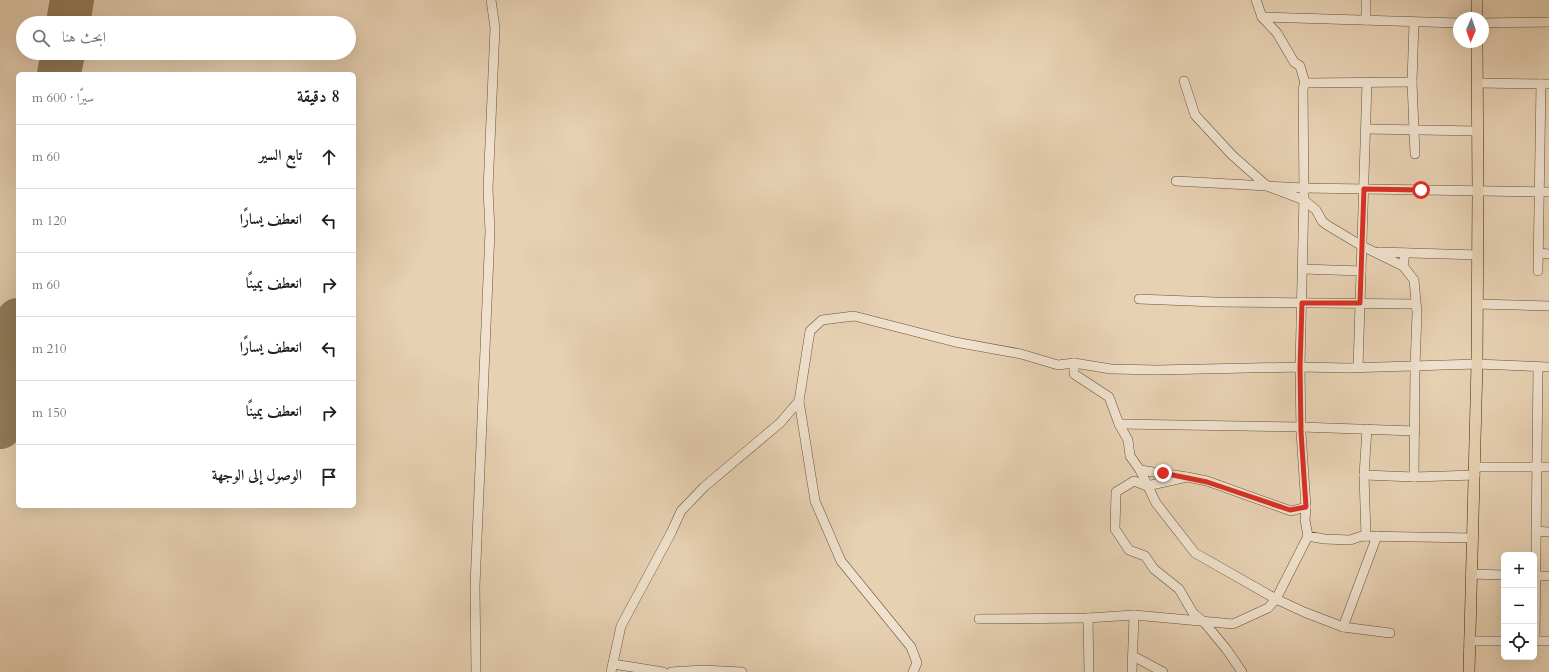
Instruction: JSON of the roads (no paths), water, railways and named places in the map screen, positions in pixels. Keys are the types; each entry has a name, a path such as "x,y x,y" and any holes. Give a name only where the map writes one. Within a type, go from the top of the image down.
{"main road":[{"path":"1476,0 1477,12"},
{"path":"1469,672 1477,364 1477,48"}],"street":[{"path":"476,672 475,586 490,231 488,189 495,28 491,0"},
{"path":"979,619 1088,618 1134,615 1233,624 1268,608 1276,599 1308,536 1304,520 1306,507 1301,427 1300,367 1304,200 1303,89 1305,82 1300,66 1294,62 1277,33 1262,18 1256,0"},
{"path":"1366,0 1366,20"},
{"path":"1262,18 1453,23"},
{"path":"1414,22 1412,82 1415,130 1414,154"},
{"path":"1489,23 1549,22"},
{"path":"1184,81 1195,115 1232,155 1267,186 1304,200 1316,210 1322,221 1327,225 1362,249 1374,252 1404,266 1414,280 1417,313 1414,477"},
{"path":"1305,82 1412,82"},
{"path":"1358,368 1367,82"},
{"path":"1477,83 1545,84 1545,133 1539,192 1538,271"},
{"path":"1366,129 1478,131"},
{"path":"1176,181 1304,188 1549,192"},
{"path":"1374,252 1478,255"},
{"path":"1404,266 1405,253"},
{"path":"1539,254 1549,254"},
{"path":"1302,269 1361,271"},
{"path":"1139,299 1215,302 1415,304"},
{"path":"1477,304 1549,306"},
{"path":"913,672 918,663 911,647 841,560 815,502 799,400 810,331 822,320 854,316 955,342 1021,354 1058,365 1074,363 1111,369 1156,370 1300,367 1358,368 1477,364 1549,367"},
{"path":"1074,363 1074,374 1108,398 1119,424 1128,440 1130,456 1140,470 1156,503 1195,554 1276,599 1304,612 1343,627 1390,633"},
{"path":"1536,552 1538,366"},
{"path":"663,672 612,668 621,626 671,533 681,511 704,487 780,423 799,400"},
{"path":"1119,424 1301,427 1415,431"},
{"path":"1366,429 1364,475 1366,536"},
{"path":"1364,475 1414,477 1475,471 1549,468"},
{"path":"1140,470 1187,477 1207,482 1290,510 1306,507"},
{"path":"1187,477 1147,486 1134,481 1116,492 1115,529 1129,550 1145,556 1154,569 1179,589 1192,613 1204,622 1227,650 1242,672"},
{"path":"1536,531 1549,532"},
{"path":"1308,536 1324,539 1350,540 1362,536 1472,538"},
{"path":"1343,627 1377,536"},
{"path":"1471,574 1501,575"},
{"path":"1537,576 1549,576"},
{"path":"1534,624 1535,588"},
{"path":"1132,672 1134,615"},
{"path":"1088,618 1089,672"},
{"path":"1469,641 1501,641"},
{"path":"1537,641 1549,641"},
{"path":"1132,656 1163,672"},
{"path":"671,672 703,670 742,672"}]}
